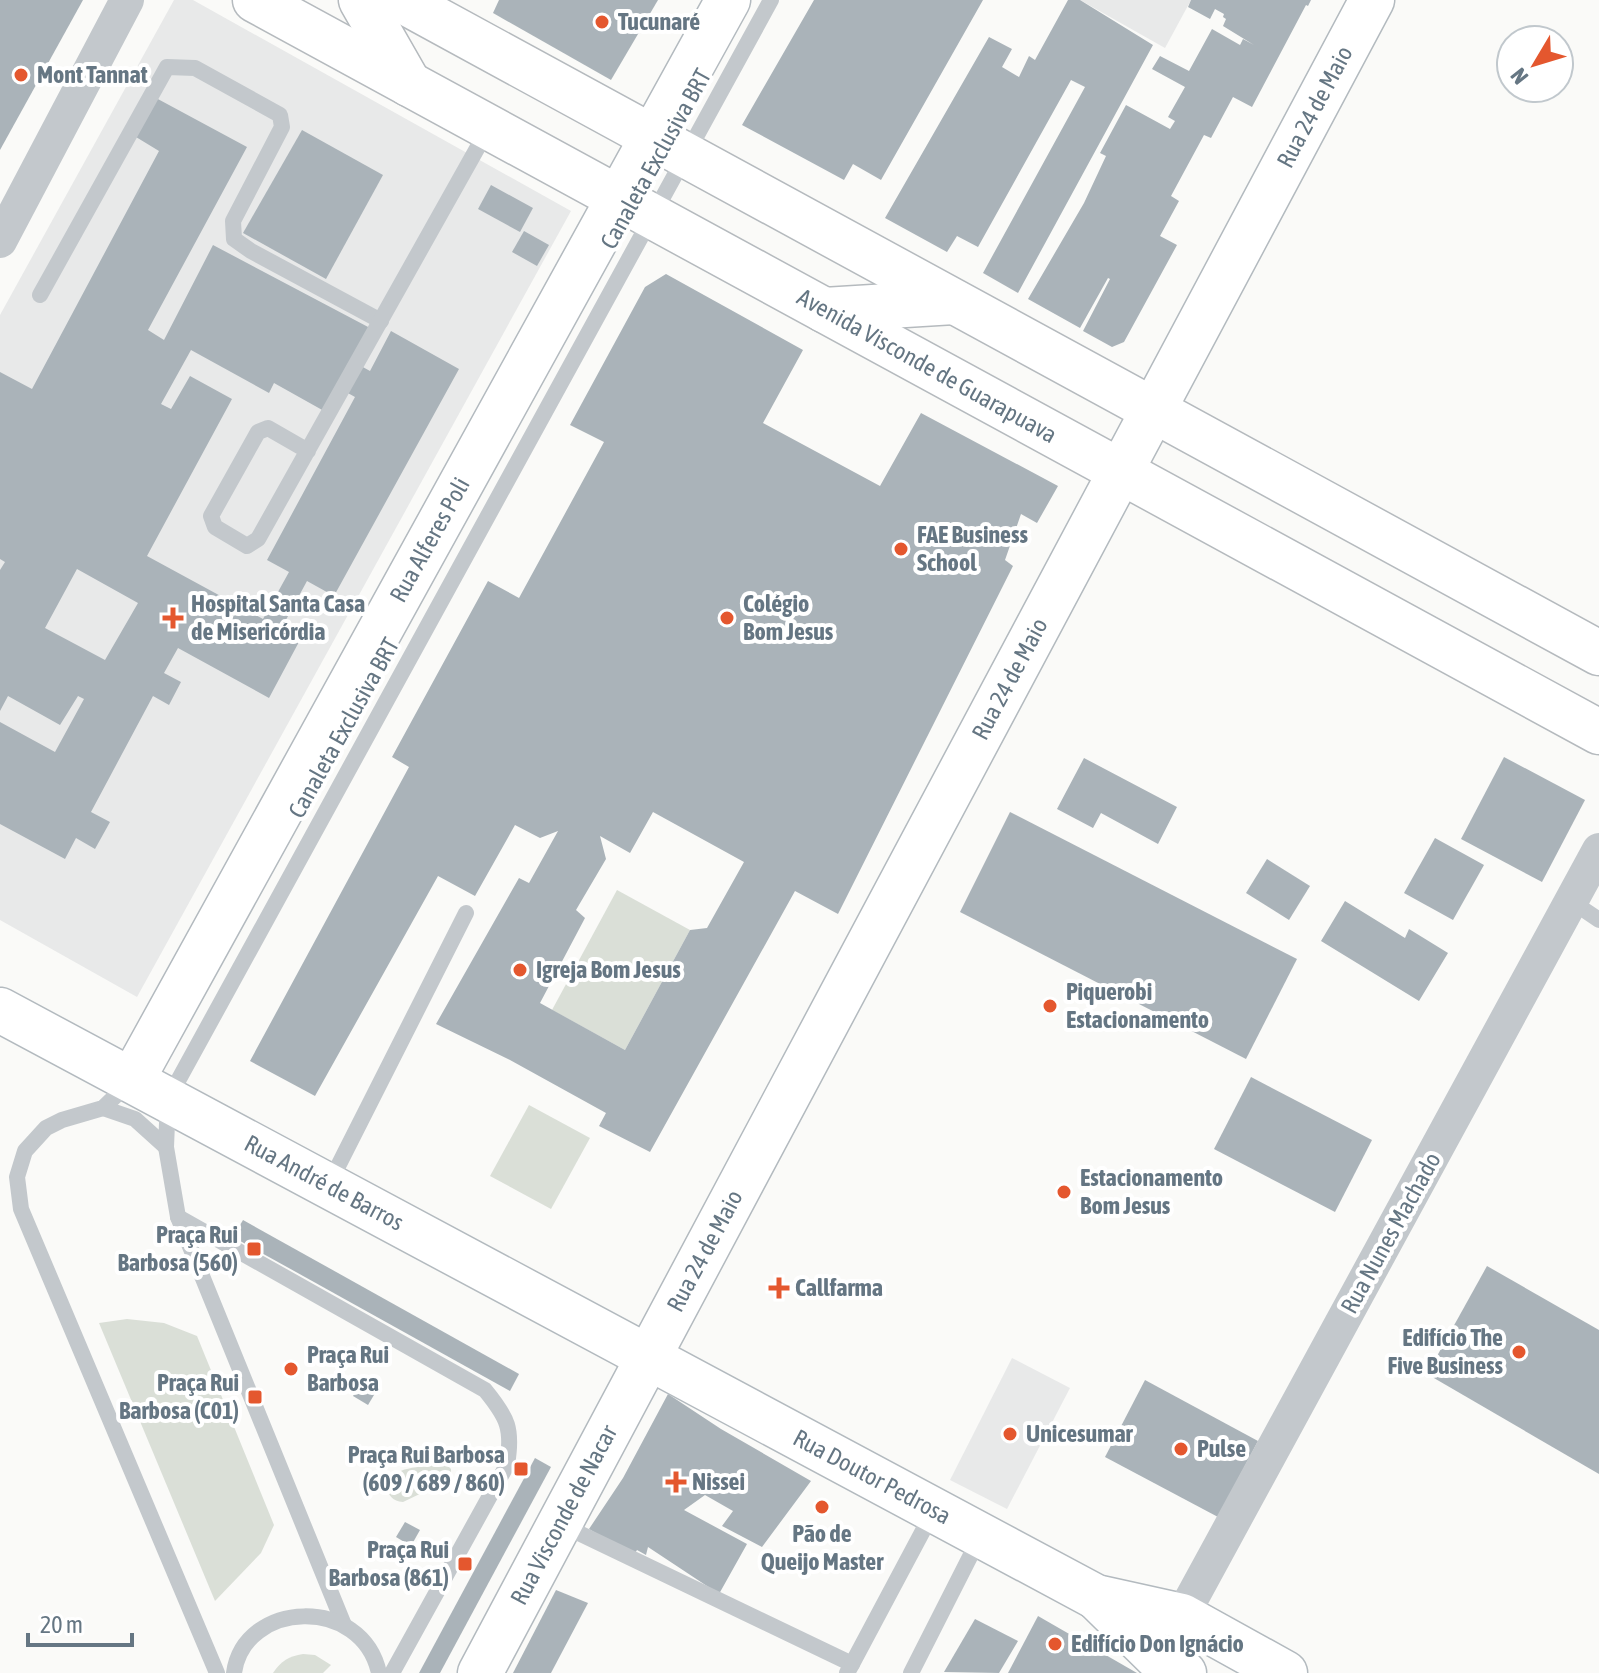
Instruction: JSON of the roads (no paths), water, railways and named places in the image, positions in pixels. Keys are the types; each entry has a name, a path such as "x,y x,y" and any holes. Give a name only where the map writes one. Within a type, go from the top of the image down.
{"main road":[{"name":"Avenida Visconde de Guarapuava","path":"255,0 1599,732"},
{"path":"361,0 409,84"},
{"path":"401,0 1599,653"},
{"name":"Rua Alferes Poli","path":"134,1096 669,146 728,0"},
{"name":"Rua 24 de Maio","path":"648,1358 1372,0"},
{"path":"824,310 954,302"},
{"name":"Rua André de Barros","path":"0,1010 134,1096 328,1185 648,1358"},
{"name":"Rua Doutor Pedrosa","path":"648,1358 1096,1597 1182,1616 1285,1673"},
{"name":"Rua Visconde de Nacar","path":"480,1673 648,1358"},
{"name":"Rua Doutor Pedrosa","path":"1096,1597 1159,1659 1184,1673"}],"street":[{"path":"0,241 127,0"},
{"name":"Rua Nunes Machado","path":"1182,1616 1585,910 1599,850"}],"lane":[{"name":"Canaleta Exclusiva BRT","path":"669,146 771,0"},
{"path":"40,295 167,67 195,68 280,115 282,127 233,221 234,239 381,321"},
{"path":"308,451 268,428 258,432 211,516 215,527 247,546 258,539 308,451 489,128"},
{"path":"328,1185 466,913"},
{"path":"134,1096 166,1147 178,1217 344,1625"},
{"path":"134,1096 135,1119 166,1147"},
{"path":"134,1096 46,1128 25,1151 17,1177 21,1209 217,1673"},
{"path":"178,1217 485,1390 505,1415 511,1440 507,1465 392,1673"},
{"path":"560,1524 850,1669 934,1510"},
{"path":"911,1673 981,1536"},
{"path":"234,1673 248,1643 268,1625 294,1616 321,1617 344,1625 365,1643 379,1673"}],"place":[{"name":"Tucunaré","path":"602,22"},
{"name":"Mont Tannat","path":"21,75"},
{"name":"FAE Business School","path":"901,549"},
{"name":"Hospital Santa Casa de Misericórdia","path":"173,618"},
{"name":"Colégio Bom Jesus","path":"727,618"},
{"name":"Igreja Bom Jesus","path":"520,970"},
{"name":"Piquerobi Estacionamento","path":"1050,1006"},
{"name":"Estacionamento Bom Jesus","path":"1064,1192"},
{"name":"Praça Rui Barbosa (560)","path":"254,1249"},
{"name":"Callfarma","path":"779,1288"},
{"name":"Edifício The Five Business","path":"1519,1352"},
{"name":"Praça Rui Barbosa","path":"291,1369"},
{"name":"Praça Rui Barbosa (C01)","path":"255,1397"},
{"name":"Unicesumar","path":"1010,1434"},
{"name":"Pulse","path":"1181,1449"},
{"name":"Praça Rui Barbosa (609 / 689 / 860)","path":"521,1469"},
{"name":"Nissei","path":"676,1482"},
{"name":"Pão de Queijo Master","path":"822,1507"},
{"name":"Praça Rui Barbosa (861)","path":"465,1564"},
{"name":"Edifício Don Ignácio","path":"1055,1644"}]}
